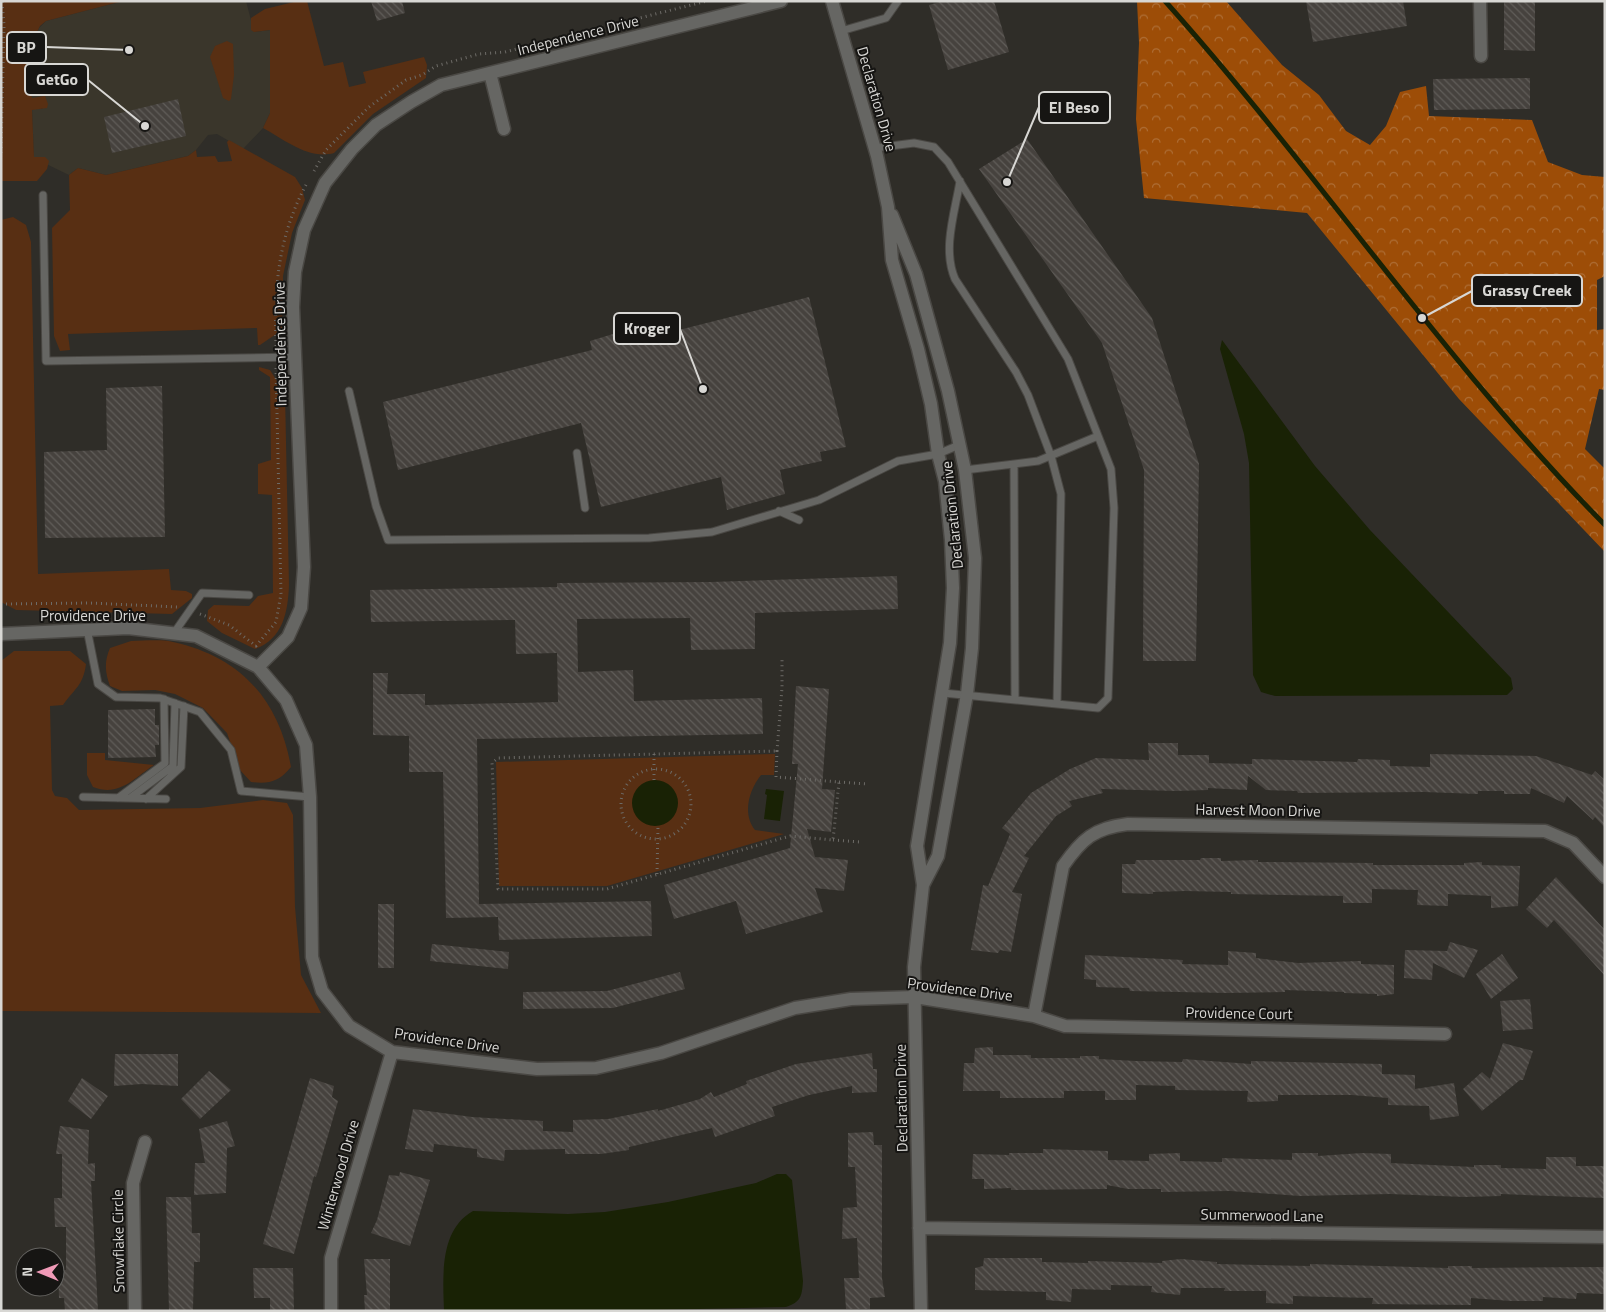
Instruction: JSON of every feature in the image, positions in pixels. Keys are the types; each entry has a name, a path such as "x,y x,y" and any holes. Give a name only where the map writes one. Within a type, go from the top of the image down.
{"street":[{"name":"Independence Drive","path":"258,667 288,637 302,608 304,567 293,307 295,272 304,230 325,183 352,149 376,125 441,84 781,1"},
{"name":"Declaration Drive","path":"832,1 875,148 888,207 892,260 932,404 938,454 945,481 952,540 953,588 950,643 917,846 923,885 915,959 921,1311"},
{"path":"1480,1 1481,56"},
{"path":"490,73 504,129"},
{"name":"Declaration Drive","path":"888,207 910,254 948,392 965,470 975,558 972,648 967,694 938,856 923,885"},
{"name":"Providence Drive","path":"1,634 128,628 174,633 196,636 258,667 286,700 306,745 310,797 312,957 322,991 349,1026 392,1052 537,1068 596,1068 661,1053 795,1008 850,999 915,997 1034,1016"},
{"name":"Harvest Moon Drive","path":"1034,1016 1063,866 1075,849 1086,838 1105,827 1128,824 1545,831 1573,843 1605,877"},
{"name":"Providence Court","path":"1034,1016 1065,1026 1445,1034"},
{"name":"Winterwood Drive","path":"331,1311 331,1258 392,1052"},
{"name":"Snowflake Circle","path":"135,1311 132,1183 145,1142"},
{"name":"Summerwood Lane","path":"919,1228 1605,1237"}],"lane":[{"path":"841,31 886,18 898,1"},
{"path":"875,148 914,143 934,147 948,162 1068,359 1111,469 1114,508 1108,698 1098,708 943,692"},
{"path":"960,181 950,245 949,265 955,279 1016,372 1028,395 1051,456 1061,494 1057,704"},
{"path":"43,195 46,361 296,357"},
{"path":"349,391 376,506 388,540 649,538 712,532 819,500 898,461 938,454 960,445"},
{"path":"965,470 1038,461 1098,436"},
{"path":"577,453 585,508"},
{"path":"1014,464 1015,699"},
{"path":"779,512 799,520"},
{"path":"174,633 202,593 249,595"},
{"path":"87,629 98,684 116,697 164,699 200,712 231,750 242,791 310,797"},
{"path":"118,798 164,763 164,699"},
{"path":"130,798 172,766 175,703"},
{"path":"146,799 181,767 184,706"},
{"path":"83,797 166,799"}],"path":[{"path":"1,153 4,25 2,1"},
{"path":"436,66 479,54 504,52 707,1"},
{"path":"1,604 89,603 179,607 229,625 256,646 276,622 281,594 277,384"},
{"path":"782,658 782,688 776,777 868,784"},
{"path":"777,751 498,758 492,763 498,889 608,889 790,836 860,842"},
{"path":"654,754 654,780"},
{"path":"654,769 669,772 683,781 690,804 688,819 679,830 668,837 658,839 647,839 636,834 623,816 621,804 623,792 628,781 638,772 654,769"},
{"path":"833,840 839,782"},
{"path":"656,874 658,826"}],"shaded area":[{"path":"1,1 123,1 46,21 40,26 36,34 42,80 28,83 32,98 45,96 48,104 47,108 32,110 34,157 45,157 49,161 47,169 37,181 1,181"},
{"path":"123,1 246,1 254,32 270,30 270,113 263,128 243,149 217,134 208,135 196,150 188,156 106,175 78,168 69,175 34,158 32,109 43,109 30,98 28,83 42,80 36,34 39,28 46,21"},
{"path":"298,1 307,1 324,66 343,62 349,87 366,83 363,72 424,57 427,65 426,78 373,114 334,153 315,154 297,148 263,128 270,113 270,30 254,32 251,30 251,18 265,9"},
{"path":"227,41 233,44 234,75 231,99 229,101 223,98 210,57 215,46"},
{"path":"229,140 295,177 302,188 305,200 292,233 283,276 282,330 260,345 258,345 257,328 68,334 70,350 60,351 54,336 52,228 70,210 69,175 78,168 106,175 188,156 196,150 197,157 215,156 218,162 232,161 227,142"},
{"path":"13,217 26,225 31,242 38,574 169,569 171,590 186,591 192,594 192,598 172,614 16,610 1,602 1,220"},
{"path":"1222,340 1315,466 1370,530 1511,678 1513,689 1507,695 1275,696 1261,692 1253,675 1249,463 1244,434 1220,349"},
{"path":"259,367 270,370 285,394 289,585 285,614 278,631 272,639 255,649 222,633 207,621 208,610 214,605 249,606 258,596 273,593 272,495 258,494 258,464 271,460 270,377 259,370"},
{"path":"157,640 173,642 218,658 237,670 253,685 277,721 291,767 282,776 273,781 263,783 251,782 240,770 227,733 203,708 175,694 155,690 122,691 110,686 106,667 110,648 131,641"},
{"path":"14,651 70,651 86,664 81,682 63,705 50,706 52,790 55,796 67,798 79,810 200,808 263,800 287,803 293,815 295,907 301,975 321,1013 1,1011 1,661"},
{"path":"87,753 105,753 105,760 154,765 125,785 111,790 102,790 93,787 87,775"},
{"path":"775,754 774,775 761,775 750,795 748,810 751,824 755,830 784,834 607,886 499,886 496,762"},
{"path":"655,780 668,784 674,790 678,803 674,816 668,822 655,826 642,822 636,816 632,803 636,790 642,784"},
{"path":"766,789 784,791 780,821 764,819"},
{"path":"777,1174 786,1174 792,1180 803,1281 800,1298 791,1305 786,1307 609,1311 444,1311 445,1255 454,1230 462,1219 473,1211 568,1214 605,1212 668,1202 756,1183"}],"green space":[{"path":"1137,1 1226,1 1282,65 1319,95 1346,131 1370,145 1386,126 1400,92 1426,86 1429,116 1532,120 1548,162 1582,175 1605,177 1605,276 1597,280 1597,330 1605,329 1605,390 1599,389 1585,449 1605,469 1605,552 1459,399 1307,213 1144,198 1136,119 1139,43"}],"building":[{"path":"371,1 402,1 405,13 377,21"},
{"path":"943,1 994,1 1009,52 948,70 929,5"},
{"path":"1306,1 1403,1 1407,26 1313,42"},
{"path":"1504,1 1535,1 1535,51 1504,50"},
{"path":"1530,78 1530,109 1434,110 1433,79"},
{"path":"178,99 186,136 112,153 104,117"},
{"path":"1027,139 1152,318 1199,464 1196,661 1143,661 1144,470 1102,343 979,169"},
{"path":"809,297 846,447 820,452 822,461 780,470 785,494 727,510 721,477 601,507 581,423 398,470 383,402 592,350 590,341 659,320 663,334"},
{"path":"162,386 165,537 45,538 44,452 107,450 106,388"},
{"path":"897,576 898,609 755,613 755,649 691,650 690,618 577,619 578,672 633,670 634,701 762,698 763,734 477,739 479,904 651,901 652,936 499,940 498,917 446,918 443,772 409,772 409,736 373,735 373,673 388,673 387,694 425,694 425,705 558,702 557,653 516,654 515,620 371,622 370,590 557,587 557,583 711,582"},
{"path":"796,686 829,689 822,789 835,790 831,832 807,829 815,857 848,860 844,891 815,888 823,912 746,934 736,901 674,919 664,885 790,848 798,764 792,764"},
{"path":"155,709 155,725 159,725 159,745 155,745 156,757 108,758 108,710"},
{"path":"1148,743 1178,743 1178,755 1209,755 1209,763 1252,764 1252,759 1357,762 1358,759 1390,760 1390,766 1430,767 1430,754 1536,756 1592,775 1595,771 1605,780 1605,828 1595,817 1593,820 1567,796 1564,803 1531,788 1530,794 1504,794 1504,791 1478,791 1478,794 1424,792 1298,793 1297,791 1266,790 1248,776 1247,790 1208,788 1208,790 1176,791 1101,789 1103,793 1069,801 1072,806 1056,816 1024,856 1029,858 1012,892 1022,894 1011,952 1000,950 998,953 971,950 983,885 988,886 1010,834 1002,828 1031,793 1070,769 1096,758 1149,760"},
{"path":"1201,858 1221,858 1221,861 1373,863 1373,865 1464,865 1464,863 1482,862 1482,865 1520,866 1518,906 1491,908 1491,896 1448,894 1448,906 1417,905 1418,890 1372,889 1372,903 1343,903 1343,896 1231,894 1231,892 1185,891 1153,892 1153,894 1122,893 1122,864 1135,864 1136,860 1200,860"},
{"path":"1556,877 1605,930 1605,976 1554,920 1547,928 1526,909"},
{"path":"378,904 394,904 394,968 378,968"},
{"path":"1450,942 1478,950 1464,978 1433,963 1432,980 1404,978 1405,950 1447,951"},
{"path":"432,944 509,952 508,969 430,961"},
{"path":"1228,951 1256,953 1256,958 1298,963 1361,961 1361,964 1394,965 1394,994 1377,996 1377,994 1285,990 1285,992 1227,993 1130,991 1129,988 1096,987 1096,980 1084,979 1085,955 1183,960 1182,964 1228,965"},
{"path":"1502,954 1518,978 1491,999 1476,974"},
{"path":"680,972 685,989 613,1008 523,1009 523,992 607,991"},
{"path":"1530,999 1533,1029 1503,1031 1500,1001"},
{"path":"1503,1043 1533,1051 1523,1080 1520,1080 1482,1111 1463,1089 1482,1072 1490,1079"},
{"path":"993,1047 993,1055 1031,1055 1031,1058 1099,1056 1099,1059 1136,1061 1182,1062 1183,1059 1251,1064 1251,1061 1382,1064 1382,1074 1415,1075 1415,1089 1454,1083 1459,1116 1430,1120 1429,1106 1388,1105 1388,1098 1352,1095 1278,1095 1278,1101 1247,1102 1248,1091 1175,1090 1175,1086 1136,1085 1136,1100 1105,1100 1105,1091 1064,1091 1064,1098 1000,1098 1000,1091 963,1091 964,1063 974,1063 975,1048"},
{"path":"872,1053 873,1069 877,1069 877,1092 852,1093 852,1086 809,1095 772,1107 775,1116 715,1137 712,1128 629,1147 629,1150 601,1154 565,1154 565,1149 505,1150 504,1161 477,1157 477,1149 434,1144 433,1152 405,1149 413,1109 472,1117 543,1121 543,1131 573,1132 573,1120 608,1119 658,1109 658,1111 700,1099 711,1092 714,1097 747,1084 746,1081 796,1064"},
{"path":"115,1054 178,1054 178,1086 142,1084 114,1086"},
{"path":"209,1071 231,1090 200,1119 181,1099"},
{"path":"82,1078 108,1096 91,1119 68,1101"},
{"path":"310,1078 334,1086 332,1097 338,1101 316,1177 314,1176 294,1254 263,1244"},
{"path":"227,1121 235,1146 227,1148 226,1193 194,1195 195,1163 205,1163 199,1129"},
{"path":"60,1126 89,1130 88,1164 95,1163 95,1181 91,1181 98,1311 65,1311 64,1298 59,1298 65,1297 66,1227 55,1227 54,1198 62,1198 62,1154 56,1154"},
{"path":"873,1132 874,1145 882,1145 882,1278 885,1297 870,1298 870,1309 846,1309 844,1278 859,1278 857,1238 842,1239 843,1208 857,1207 855,1167 848,1167 848,1133"},
{"path":"1043,1149 1108,1151 1108,1160 1149,1161 1149,1154 1180,1153 1180,1161 1222,1162 1222,1158 1292,1160 1292,1153 1318,1153 1318,1156 1362,1153 1391,1154 1391,1163 1474,1167 1474,1165 1501,1165 1501,1168 1546,1169 1546,1157 1576,1157 1576,1166 1605,1166 1605,1198 1501,1194 1501,1196 1465,1197 1390,1194 1300,1196 1230,1191 1161,1192 1161,1189 1128,1189 1107,1185 1107,1189 1011,1190 1011,1188 984,1189 984,1179 972,1179 973,1154 1009,1155 1009,1153 1043,1153"},
{"path":"400,1172 430,1180 410,1246 371,1233 377,1220 389,1175 399,1176"},
{"path":"166,1197 191,1197 192,1233 200,1233 200,1262 194,1262 193,1311 169,1311"},
{"path":"984,1258 1042,1258 1042,1262 1088,1263 1088,1261 1162,1263 1162,1261 1181,1259 1217,1262 1217,1264 1310,1266 1310,1264 1448,1268 1448,1266 1472,1266 1472,1268 1605,1267 1605,1294 1577,1293 1576,1299 1543,1297 1543,1301 1471,1298 1471,1305 1372,1304 1373,1298 1293,1296 1293,1304 1266,1303 1266,1291 1224,1291 1225,1288 1181,1288 1180,1295 1151,1292 1152,1286 1111,1285 1111,1290 1072,1289 1071,1302 1046,1300 1046,1292 975,1290 975,1268 983,1266"},
{"path":"364,1259 390,1259 390,1311 365,1311 364,1295 367,1295"},
{"path":"253,1268 293,1268 294,1311 270,1311 270,1298 254,1298"}],"waterway":[{"path":"1165,1 1221,66 1490,398 1546,463 1605,525"}],"place":[{"name":"BP","path":"129,50"},
{"name":"GetGo","path":"145,126"},
{"name":"El Beso","path":"1007,182"},
{"name":"Grassy Creek","path":"1422,318"},
{"name":"Kroger","path":"703,389"}]}
